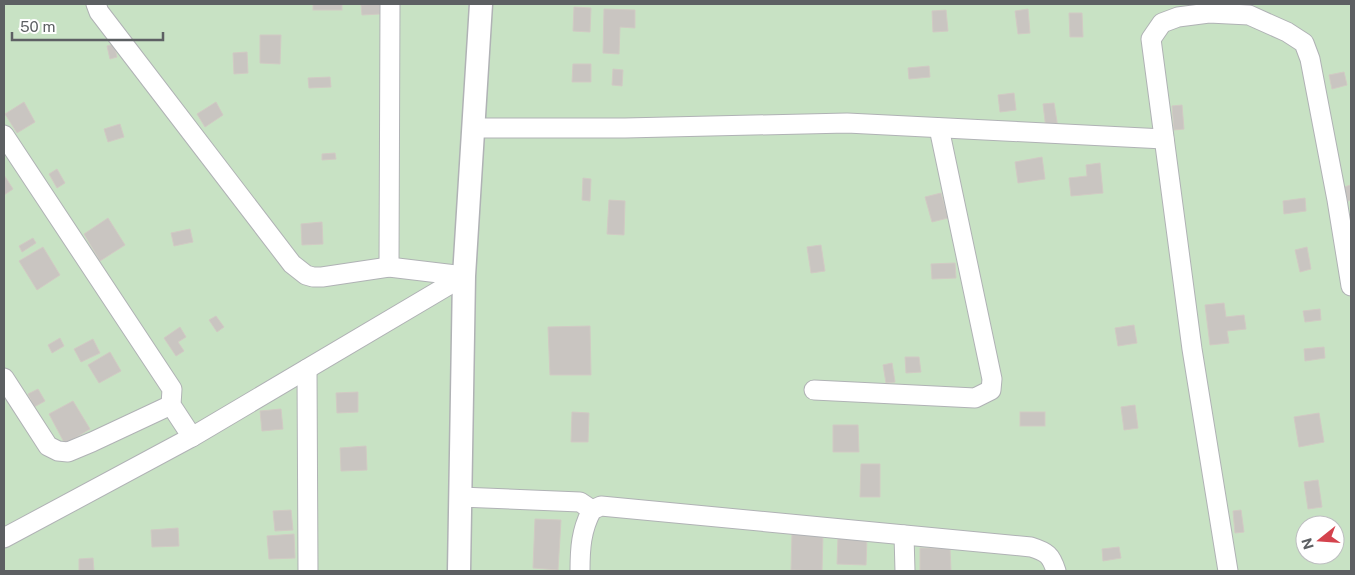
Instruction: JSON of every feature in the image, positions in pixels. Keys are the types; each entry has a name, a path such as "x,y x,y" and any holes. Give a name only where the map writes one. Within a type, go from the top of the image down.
{"street":[{"path":"96,4 99,12 292,264 300,271 306,275 322,277 390,268 464,276"},
{"path":"390,4 390,268"},
{"path":"459,571 464,276 481,4"},
{"path":"1228,571 1192,349 1150,39 1162,23 1178,17 1209,13 1248,15 1287,32 1304,43 1310,59 1337,200 1351,286"},
{"path":"473,128 680,128 848,123 1164,139"},
{"path":"814,390 975,398 991,390 992,379 939,128"},
{"path":"4,135 172,389 171,405 192,437"},
{"path":"4,538 192,437 464,276"},
{"path":"307,369 308,571"},
{"path":"4,378 48,446 58,451 68,452 84,446 171,405"},
{"path":"460,497 580,502 592,510"},
{"path":"580,571 584,524 592,510 601,506 1031,547 1045,551 1051,558 1056,571"},
{"path":"904,535 905,571"}],"green space":[{"path":"4,4 1351,4 1351,571 4,571"}],"building":[{"path":"313,4 342,4 342,10 313,10"},
{"path":"380,4 380,14 362,15 361,5"},
{"path":"574,7 591,8 590,32 573,31"},
{"path":"604,9 635,10 635,28 620,27 619,54 603,53"},
{"path":"1028,9 1030,33 1018,34 1015,11"},
{"path":"946,10 948,31 933,32 932,11"},
{"path":"1069,13 1082,13 1083,37 1070,37"},
{"path":"260,35 281,35 280,64 260,63"},
{"path":"114,44 117,57 110,59 107,46"},
{"path":"247,52 248,73 234,74 233,53"},
{"path":"573,64 591,64 591,82 572,82"},
{"path":"929,66 930,77 909,79 908,68"},
{"path":"613,69 623,70 622,86 612,85"},
{"path":"1344,72 1347,85 1332,89 1329,75"},
{"path":"330,77 331,87 309,88 308,78"},
{"path":"1014,93 1016,110 1000,112 998,95"},
{"path":"24,102 35,122 17,133 5,114"},
{"path":"216,102 223,115 205,127 197,114"},
{"path":"1054,103 1058,128 1046,129 1043,104"},
{"path":"1182,105 1184,129 1174,130 1172,106"},
{"path":"120,124 124,137 108,142 104,129"},
{"path":"335,153 336,159 322,160 322,154"},
{"path":"1042,157 1045,179 1018,183 1015,162"},
{"path":"1100,163 1103,193 1071,196 1069,178 1087,176 1086,165"},
{"path":"57,169 65,183 57,188 49,174"},
{"path":"4,175 13,189 4,195"},
{"path":"583,178 591,179 590,201 582,200"},
{"path":"1351,185 1351,200 1348,201 1344,187"},
{"path":"941,193 948,218 932,222 925,197"},
{"path":"1305,198 1306,211 1284,214 1283,201"},
{"path":"609,200 625,201 624,235 607,234"},
{"path":"108,218 125,245 100,261 84,234"},
{"path":"322,222 323,244 302,245 301,224"},
{"path":"190,229 193,242 174,246 171,233"},
{"path":"33,238 36,243 22,252 19,246"},
{"path":"821,245 825,271 811,273 807,247"},
{"path":"43,247 60,275 37,290 19,261"},
{"path":"1307,247 1311,269 1300,272 1295,250"},
{"path":"955,263 956,278 932,279 931,264"},
{"path":"1224,303 1226,317 1244,315 1246,329 1227,331 1229,343 1210,345 1205,305"},
{"path":"1320,309 1321,320 1305,322 1303,311"},
{"path":"216,316 224,327 217,332 209,320"},
{"path":"1134,325 1137,343 1118,346 1115,328"},
{"path":"590,326 591,375 550,375 548,327"},
{"path":"180,327 186,337 178,342 184,351 176,356 164,338"},
{"path":"60,338 64,346 52,353 48,345"},
{"path":"93,339 100,353 81,362 74,349"},
{"path":"1324,347 1325,358 1305,361 1304,349"},
{"path":"110,352 121,371 99,383 88,365"},
{"path":"905,357 919,357 921,372 906,373"},
{"path":"892,363 895,382 886,383 883,365"},
{"path":"38,389 45,401 34,407 28,394"},
{"path":"358,392 358,412 337,413 336,393"},
{"path":"73,401 90,429 65,444 49,414"},
{"path":"1135,405 1138,428 1124,430 1121,407"},
{"path":"281,409 283,429 262,431 260,411"},
{"path":"572,412 589,413 588,442 571,442"},
{"path":"1020,412 1045,412 1045,426 1020,426"},
{"path":"1319,413 1324,442 1299,447 1294,417"},
{"path":"833,425 858,425 859,452 833,452"},
{"path":"366,446 367,470 341,471 340,448"},
{"path":"861,464 880,464 880,497 860,497"},
{"path":"1318,480 1322,507 1308,509 1304,482"},
{"path":"291,510 293,530 275,531 273,511"},
{"path":"1241,510 1244,532 1235,533 1233,511"},
{"path":"535,519 561,520 558,570 533,568"},
{"path":"178,528 179,546 152,547 151,530"},
{"path":"792,533 823,534 822,571 791,570"},
{"path":"294,534 295,558 269,559 267,536"},
{"path":"838,536 867,538 866,565 837,564"},
{"path":"1119,547 1121,558 1103,561 1102,549"},
{"path":"920,548 950,548 951,571 920,571"},
{"path":"93,558 94,571 79,571 79,559"}]}
